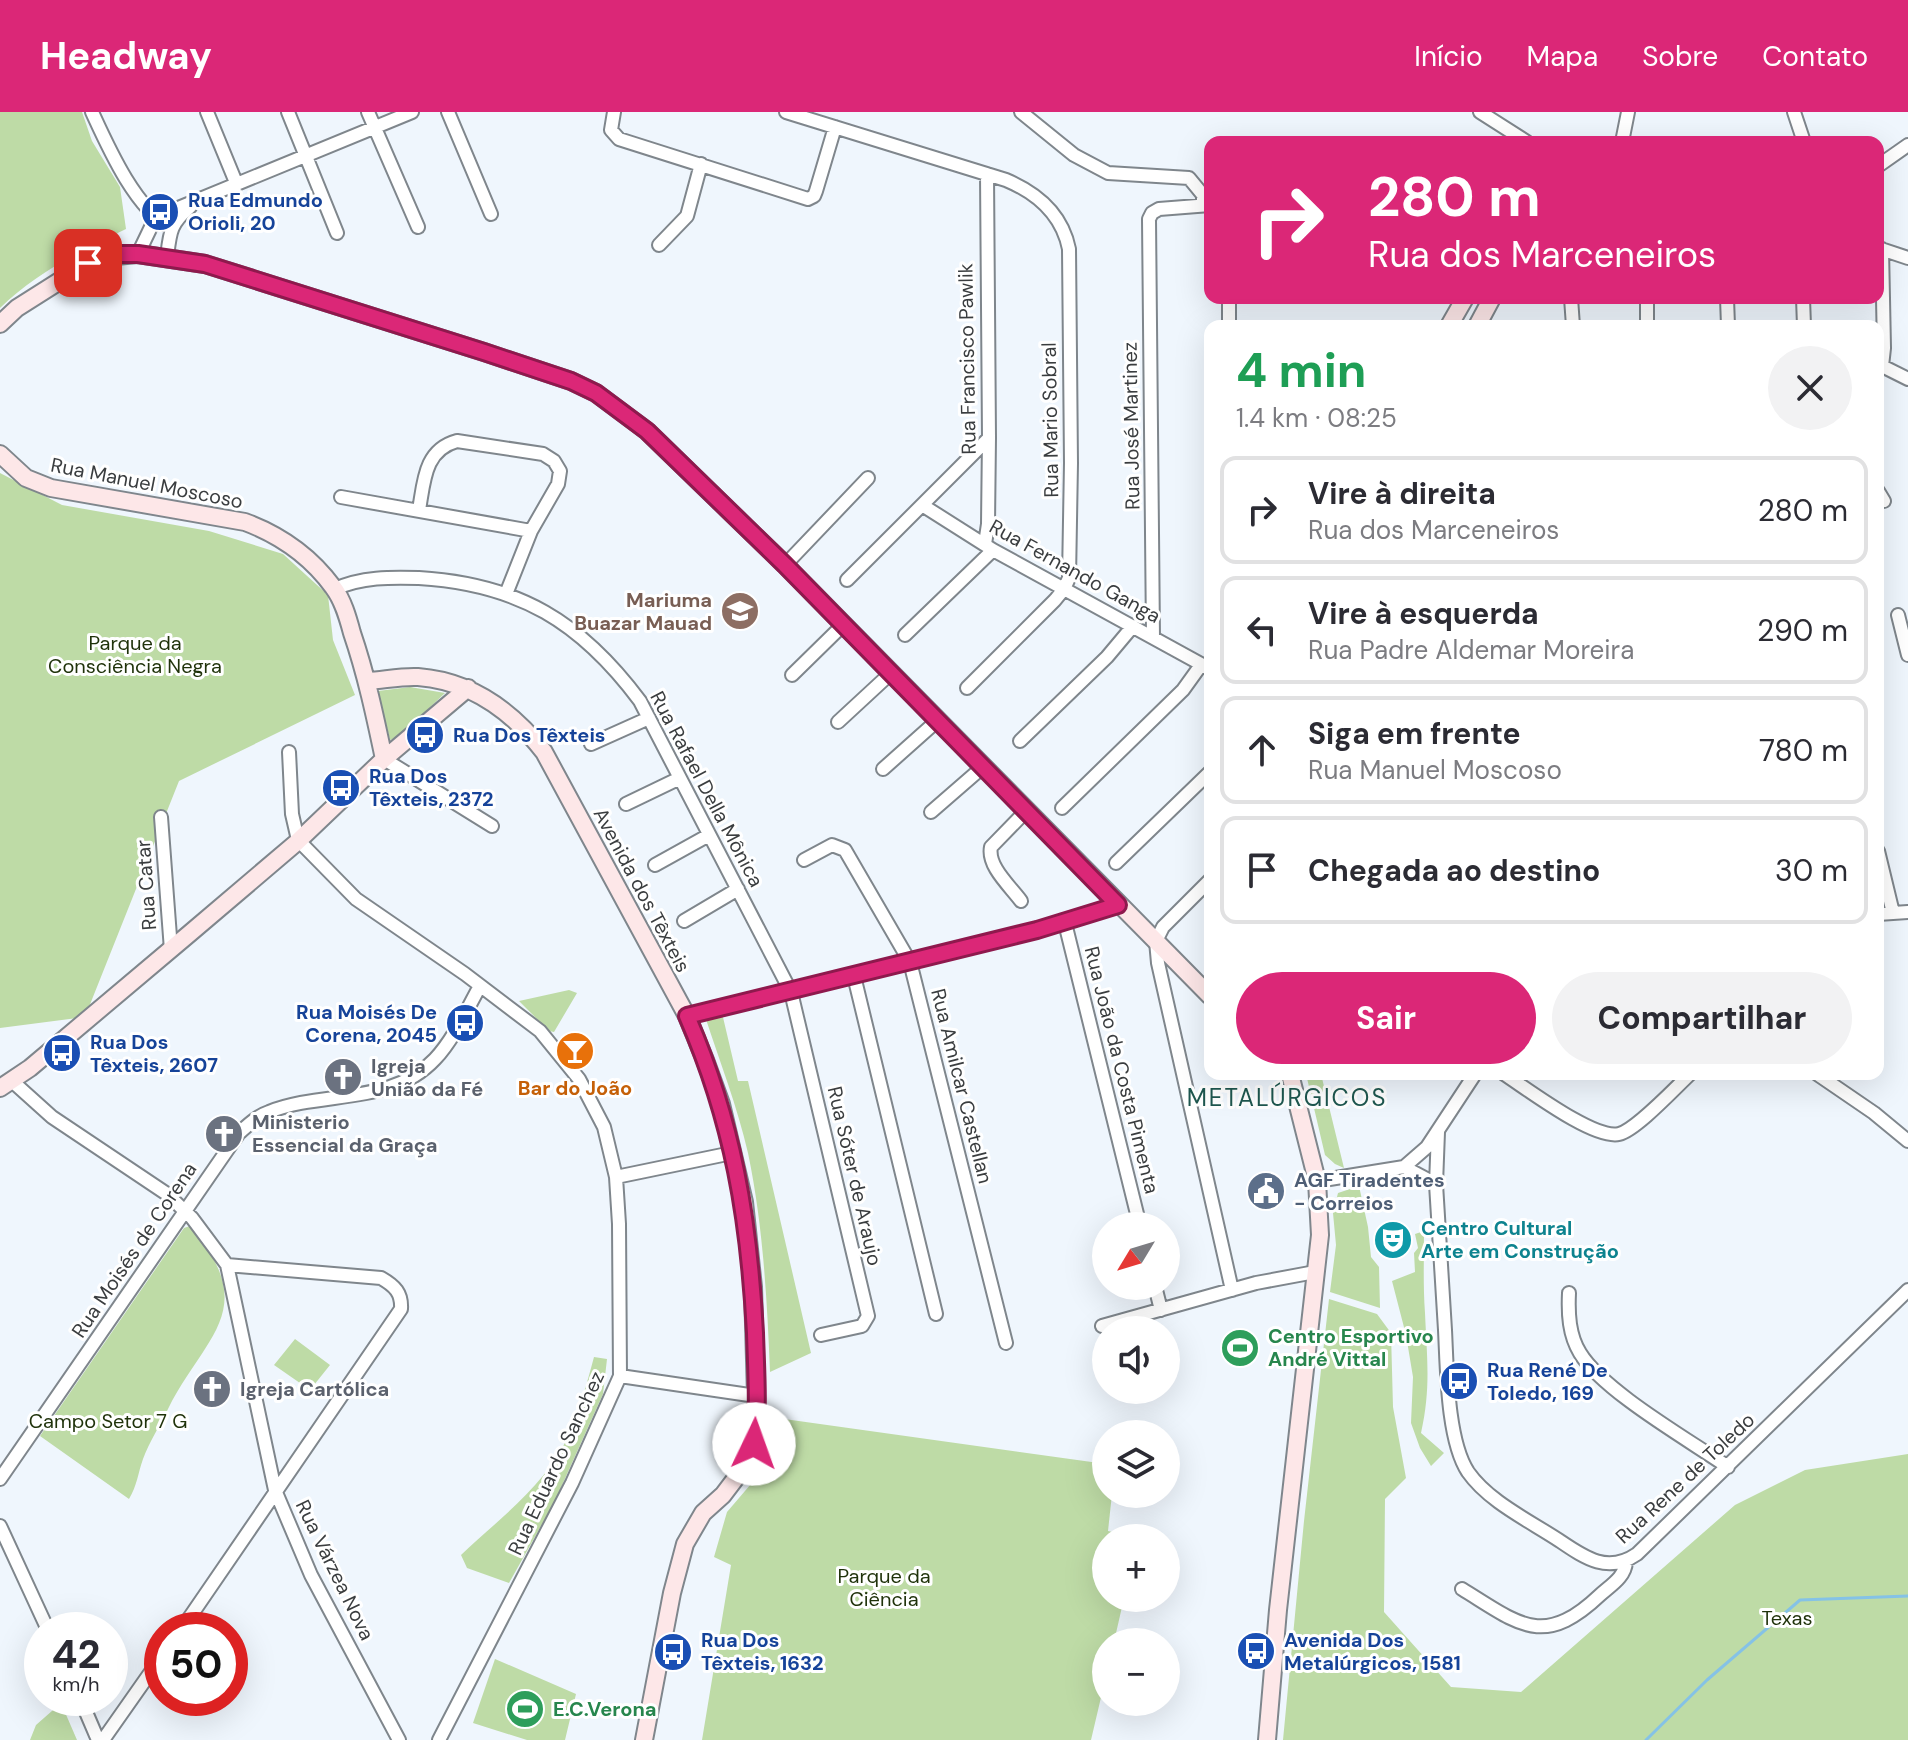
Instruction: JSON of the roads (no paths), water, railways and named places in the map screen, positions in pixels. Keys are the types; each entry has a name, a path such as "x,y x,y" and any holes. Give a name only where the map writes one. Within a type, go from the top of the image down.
{"main road":[{"path":"0,324 17,308 88,263 120,254 167,257 205,264 484,352 571,381 596,393 647,431 785,565 1204,990"},
{"name":"Rua Manuel Moscoso","path":"0,454 26,478 51,488 245,522 267,530 299,551 335,589 347,616 368,681 384,759"},
{"name":"Avenida dos Têxteis","path":"368,681 415,677 468,688 507,712 526,729 544,752 687,1016 721,1104 744,1202 750,1259 755,1442 748,1462 723,1495 703,1513 685,1544 672,1593 644,1740"},
{"path":"6,1085 171,950 468,688"},
{"path":"1267,1740 1320,1235 1317,1181 1290,1080"}],"street":[{"path":"92,112 147,208 171,228"},
{"path":"207,112 237,185"},
{"path":"288,112 337,233"},
{"path":"368,112 418,227"},
{"path":"138,254 146,235 158,220 181,206 196,203 412,112"},
{"path":"448,112 491,214"},
{"path":"614,112 611,130 615,137 808,199 816,191 835,127"},
{"path":"786,112 987,174"},
{"path":"1021,112 1074,155 1108,173 1189,178 1204,198"},
{"path":"1480,112 1518,136"},
{"path":"1623,136 1628,112"},
{"path":"1794,112 1802,136"},
{"path":"1884,162 1908,145"},
{"path":"659,245 687,216 701,164"},
{"name":"Rua Mario Sobral","path":"987,174 1021,186 1045,205 1065,231 1069,249 1071,563 1064,589"},
{"name":"Rua Francisco Pawlik","path":"987,174 989,547"},
{"path":"167,257 171,228 178,217 196,203"},
{"name":"Rua José Martinez","path":"1153,637 1150,215 1159,209 1204,205"},
{"path":"1884,250 1908,258"},
{"path":"1884,367 1908,379"},
{"path":"847,580 989,438"},
{"path":"419,510 427,466 439,449 457,441 527,450 548,457 559,466 558,484 531,531 506,594"},
{"path":"785,565 868,478"},
{"path":"341,497 531,531"},
{"name":"Rua Fernando Ganga","path":"922,505 989,547 1204,666"},
{"path":"905,635 989,547"},
{"name":"Rua Rafael Della Mônica","path":"335,589 359,581 405,578 478,585 543,611 584,637 613,665 640,701 791,992"},
{"path":"967,688 1064,589"},
{"path":"1898,615 1908,655"},
{"path":"792,675 844,624"},
{"path":"1020,741 1107,657 1133,626"},
{"path":"1062,808 1204,668"},
{"path":"838,722 891,673"},
{"path":"591,744 649,718"},
{"path":"883,769 938,720"},
{"path":"289,752 292,814 298,840"},
{"path":"384,759 492,826"},
{"path":"931,812 984,766"},
{"path":"626,804 680,778"},
{"path":"1116,863 1204,778"},
{"path":"1021,901 992,862 989,852 1027,810"},
{"name":"Rua Catar","path":"161,817 171,950"},
{"path":"655,865 709,835"},
{"name":"Rua Eduardo Sanchez","path":"298,840 356,899 540,1031 579,1079 604,1127 616,1177 620,1376 551,1526 439,1740"},
{"name":"Rua Amilcar Castellan","path":"804,860 832,845 845,850 910,962 1006,1343"},
{"path":"1884,876 1893,913"},
{"path":"1204,886 1170,918 1156,941 1158,963 1232,1290"},
{"path":"684,921 738,889"},
{"path":"687,1016 1065,923 1118,905"},
{"path":"1884,914 1908,912"},
{"name":"Rua João da Costa Pimenta","path":"1065,923 1137,1212"},
{"path":"854,976 936,1314"},
{"name":"Rua Moisés de Corena","path":"0,1479 239,1133 268,1112 306,1101 385,1089 408,1080 437,1058 480,986"},
{"name":"Rua Sóter de Araujo","path":"791,992 868,1316 862,1326 821,1335"},
{"path":"1317,1181 1404,1167 1427,1147 1471,1080"},
{"path":"1513,1080 1579,1122 1610,1134 1623,1132 1640,1120 1683,1080"},
{"path":"1826,1080 1908,1141"},
{"name":"Rua Várzea Nova","path":"6,1085 167,1194 185,1211 227,1265 275,1490 311,1575 399,1740"},
{"name":"Rua Rene de Toledo","path":"1438,1132 1436,1184 1449,1394 1458,1450 1468,1471 1486,1492 1580,1555 1615,1565 1626,1562 1728,1467 1908,1290"},
{"path":"616,1177 732,1153"},
{"path":"1404,1167 1436,1184"},
{"path":"193,1612 401,1309 401,1299 395,1286 381,1278 227,1265"},
{"path":"1139,1316 1232,1290 1315,1272"},
{"path":"1569,1293 1571,1331 1579,1352 1592,1370 1728,1467"},
{"path":"1158,1300 1161,1310"},
{"path":"620,1376 756,1396"},
{"path":"0,1526 40,1612"},
{"path":"1462,1589 1525,1625 1543,1628 1577,1616 1621,1576 1626,1562"},
{"path":"89,1716 100,1740 144,1680"}],"waterway":[{"path":"1646,1740 1707,1680 1800,1600 1908,1596"}],"place":[{"name":"Rua Edmundo Orioli, 20","path":"160,212"},
{"name":"Mariuma Buazar Mauad","path":"740,611"},
{"name":"Rua Dos Têxteis","path":"425,735"},
{"name":"Rua Dos Têxteis, 2372","path":"341,788"},
{"name":"Rua Moisés De Corena, 2045","path":"465,1023"},
{"name":"Bar do João","path":"575,1051"},
{"name":"Rua Dos Têxteis, 2607","path":"62,1053"},
{"name":"Igreja União da Fé","path":"343,1077"},
{"name":"Ministerio Essencial da Graça","path":"224,1134"},
{"name":"AGF Tiradentes - Correios","path":"1266,1191"},
{"name":"Centro Cultural Arte em Construção","path":"1393,1240"},
{"name":"Centro Esportivo André Vittal","path":"1240,1348"},
{"name":"Rua René De Toledo, 169","path":"1459,1381"},
{"name":"Igreja Cartólica","path":"212,1389"},
{"name":"Avenida Dos Metalúrgicos, 1581","path":"1256,1651"},
{"name":"Rua Dos Têxteis, 1632","path":"673,1652"},
{"name":"E.C.Verona","path":"525,1709"}],"district":[{"name":"METALÚRGICOS","path":"1287,1098"}],"park label":[{"name":"Parque da Consciência Negra","path":"135,654"},
{"name":"Campo Setor 7 G","path":"108,1421"},
{"name":"Parque da Ciência","path":"884,1588"},
{"name":"Texas","path":"1787,1618"}]}
